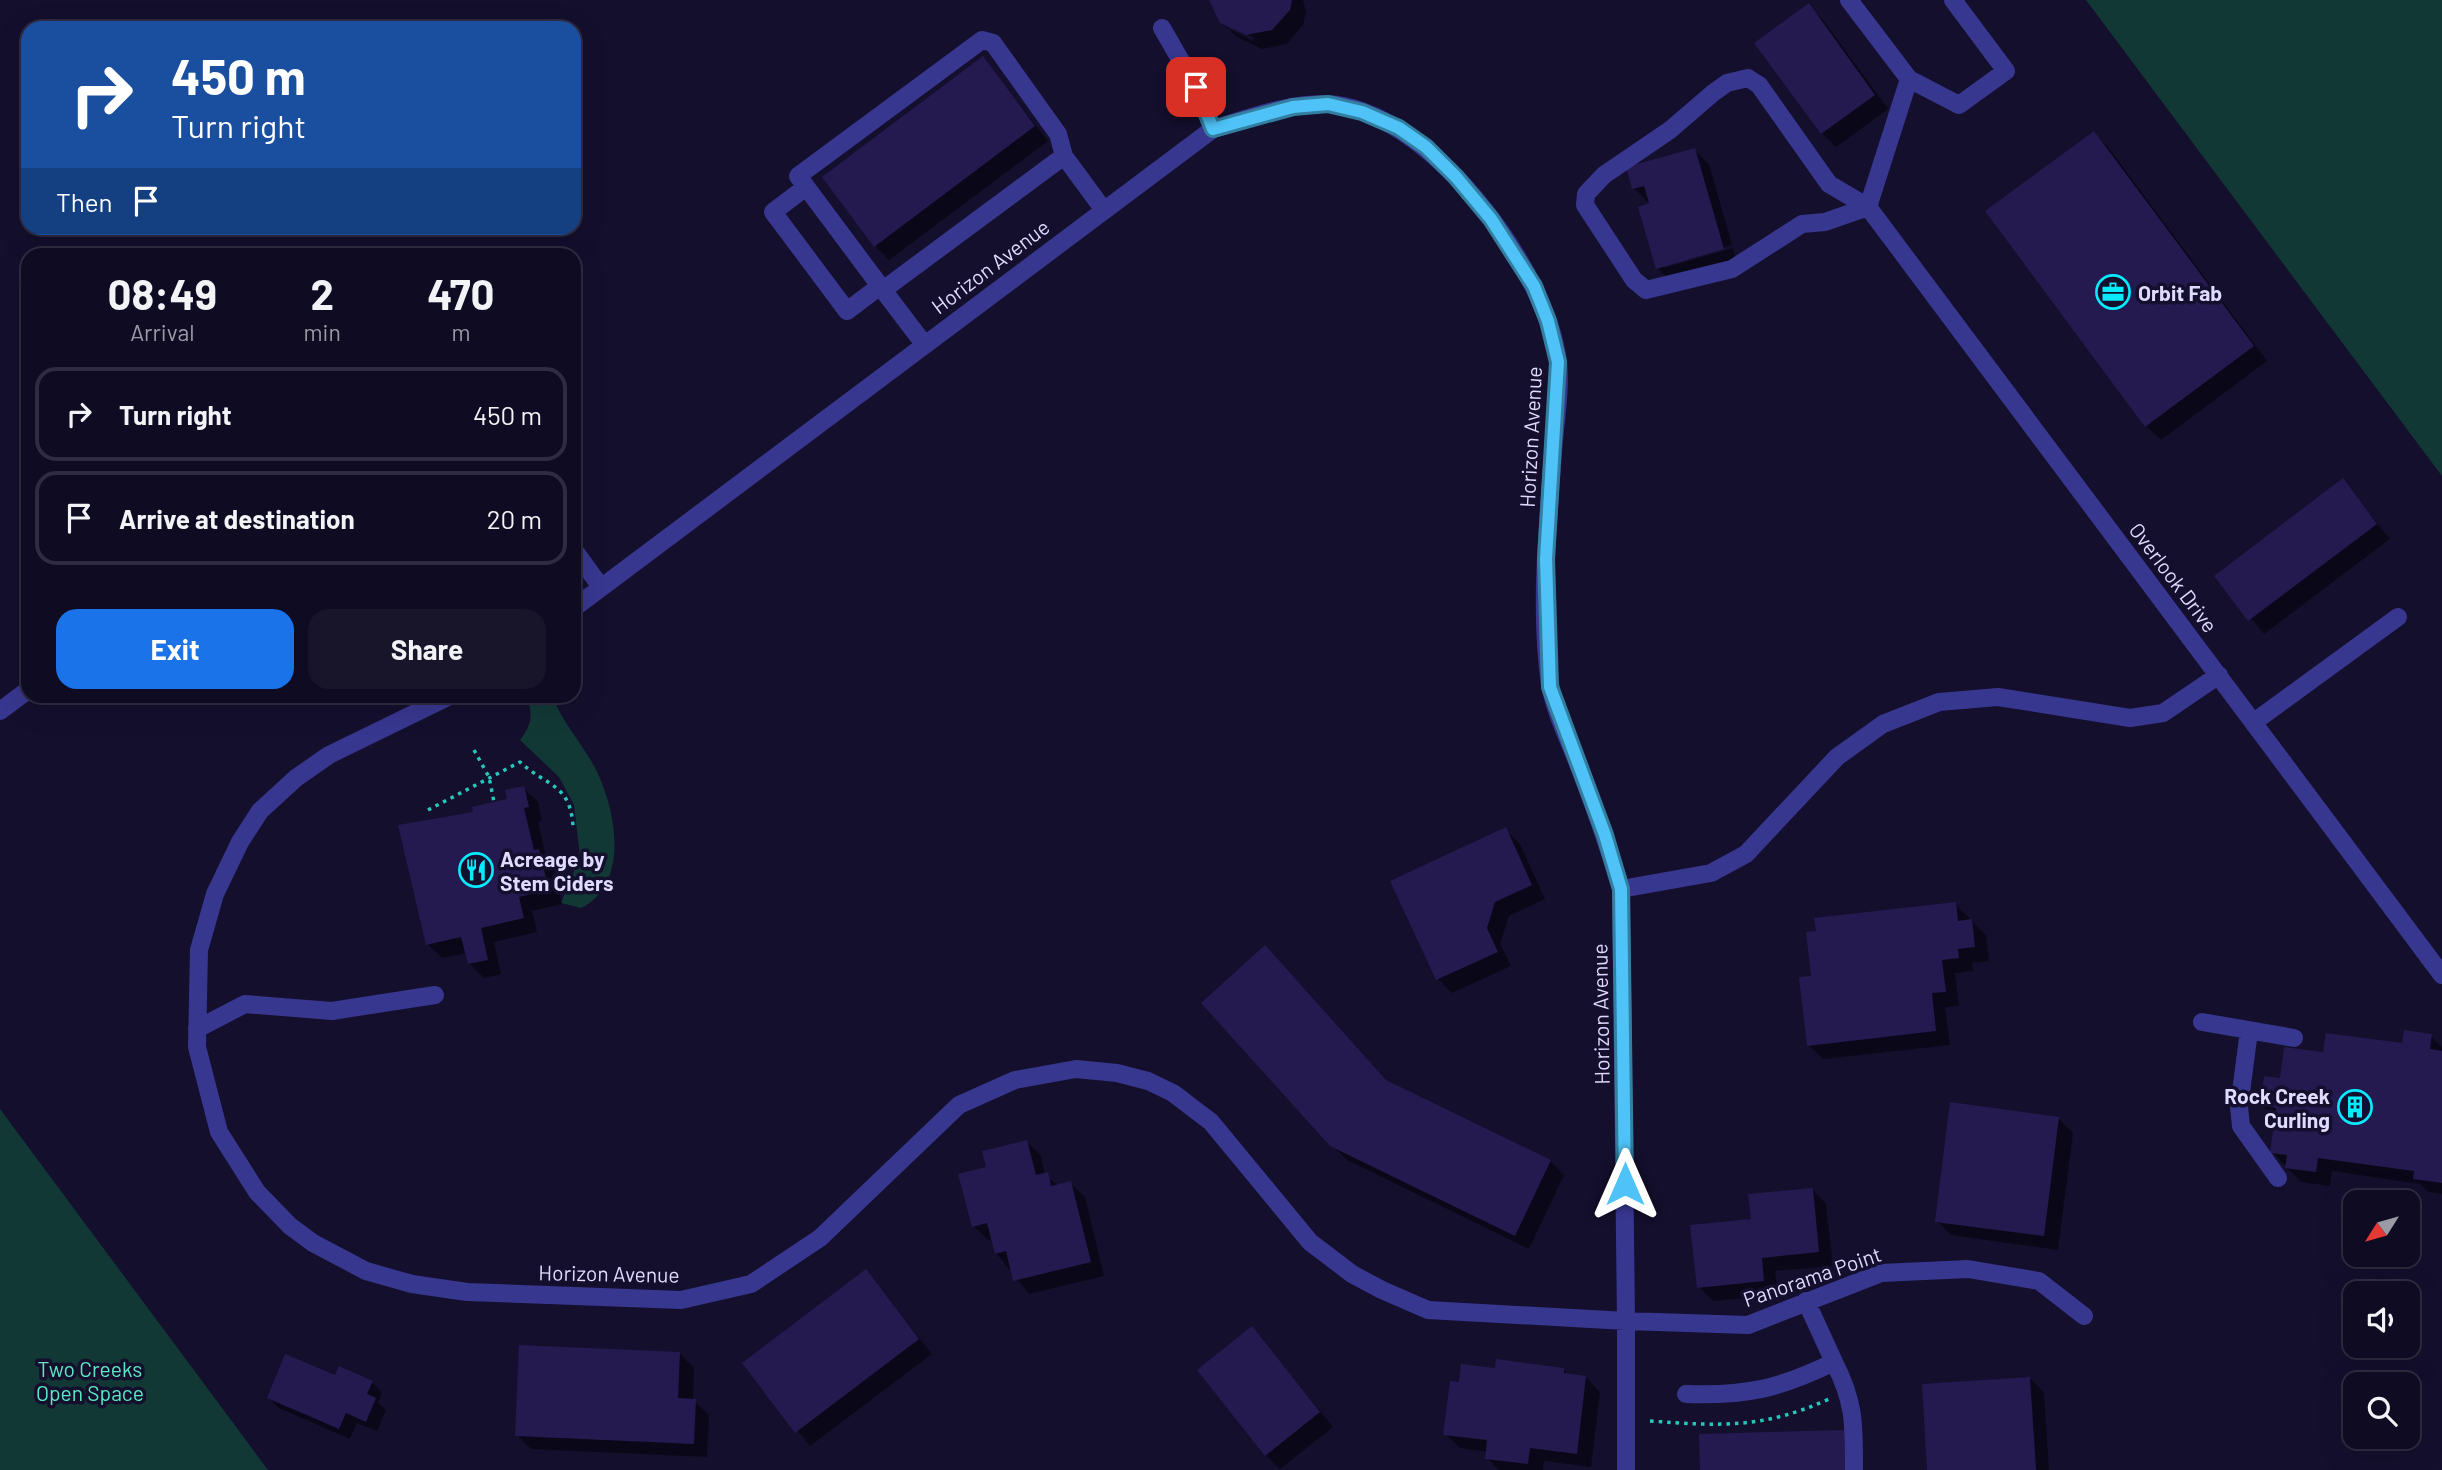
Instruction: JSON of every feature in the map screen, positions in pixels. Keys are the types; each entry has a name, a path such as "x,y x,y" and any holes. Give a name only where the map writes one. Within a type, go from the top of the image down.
{"street":[{"path":"1849,0 1909,79 1959,105 2006,71 1953,0"},
{"path":"1161,28 1196,87 1213,129"},
{"path":"924,344 798,176 982,40 993,43 1058,134 1064,156 1103,209"},
{"path":"1748,78 1759,85 1829,184 1868,207 1825,222 1802,224 1732,269 1646,290 1634,280 1585,205 1586,194 1604,175 1670,130 1720,88 1748,78"},
{"path":"1868,207 1909,79"},
{"name":"Horizon Avenue","path":"581,603 1213,129 1293,107 1328,104 1362,112 1399,128 1426,147 1456,177 1491,219 1534,286 1548,321 1558,362 1546,559 1550,687 1605,835 1621,889 1626,1470"},
{"path":"806,187 773,212 847,311 1064,156"},
{"name":"Overlook Drive","path":"1868,207 2442,975"},
{"path":"581,560 601,587"},
{"path":"2254,722 2398,617"},
{"path":"1621,889 1711,873 1745,854 1837,757 1883,724 1939,702 1998,697 2130,718 2163,713 2219,675"},
{"path":"0,711 21,695"},
{"name":"Horizon Avenue","path":"436,703 329,755 296,778 260,811 240,842 215,894 199,950 197,1047 219,1132 257,1192 290,1226 313,1243 366,1271 412,1284 467,1292 681,1300 751,1284 820,1238 959,1105 1015,1080 1076,1069 1117,1073 1149,1081 1181,1100 1211,1122 1310,1242 1352,1274 1382,1290 1428,1310 1626,1321"},
{"path":"197,1029 246,1004 332,1011 435,995"},
{"path":"2202,1022 2294,1038"},
{"path":"2249,1031 2239,1107 2241,1126 2278,1178"},
{"name":"Panorama Point","path":"1626,1321 1748,1325 1881,1273 1968,1269 2039,1281 2084,1316"},
{"path":"1806,1301 1849,1391 1854,1431 1854,1470"},
{"path":"1686,1394 1734,1395 1779,1386 1834,1362"}],"path":[{"path":"474,750 489,777 494,802"},
{"path":"428,810 520,762 534,776 564,793 570,801 573,826"},
{"path":"1650,1421 1734,1426 1799,1413 1835,1397"}],"green space":[{"path":"2086,0 2442,0 2442,476"},
{"path":"528,703 556,703 594,766 608,802 613,822 613,863 607,881 597,896 581,908 561,903 580,856 574,805 559,777 520,740 530,720"},
{"name":"Two Creeks Open Space","path":"0,1109 268,1470 0,1470"}],"building":[{"path":"1209,0 1292,0 1290,10 1272,30 1246,35 1220,23"},
{"path":"1809,3 1875,95 1821,134 1754,43"},
{"path":"983,56 1035,126 874,247 822,177"},
{"path":"2094,131 2254,346 2145,427 1985,211"},
{"path":"1695,148 1724,249 1656,269 1638,207 1649,203 1644,186 1632,189 1626,167"},
{"path":"2343,478 2377,524 2248,621 2214,576"},
{"name":"Acreage by Stem Ciders","path":"524,786 529,807 524,808 534,850 539,849 549,890 519,897 524,918 481,928 488,960 468,964 461,937 426,945 398,825 473,812 472,807 507,799 505,790"},
{"path":"1506,827 1532,885 1495,902 1487,928 1498,952 1436,980 1390,881"},
{"path":"1956,902 1958,921 1972,919 1975,947 1958,949 1959,958 1942,960 1946,992 1932,993 1936,1031 1807,1046 1799,977 1811,976 1806,932 1816,931 1814,918"},
{"path":"1265,945 1386,1080 1551,1160 1515,1236 1330,1146 1201,1003"},
{"name":"Rock Creek Curling","path":"2404,1030 2432,1034 2430,1049 2442,1051 2442,1183 2413,1179 2414,1171 2318,1158 2316,1172 2285,1168 2287,1155 2270,1153 2276,1108 2260,1106 2264,1076 2280,1078 2284,1047 2323,1052 2326,1033 2402,1043"},
{"path":"1950,1102 2059,1117 2044,1236 1935,1222"},
{"path":"1027,1140 1036,1175 1048,1172 1051,1186 1071,1181 1091,1262 1013,1281 1006,1251 995,1254 987,1223 972,1227 958,1174 986,1167 982,1151"},
{"path":"1813,1188 1819,1252 1762,1258 1764,1281 1697,1288 1690,1225 1751,1219 1748,1194"},
{"path":"866,1269 919,1339 795,1433 742,1363"},
{"path":"1252,1326 1320,1412 1265,1456 1197,1370"},
{"path":"519,1345 680,1352 678,1398 696,1399 694,1444 515,1436"},
{"path":"285,1354 335,1375 339,1366 373,1381 367,1394 376,1398 366,1422 346,1413 339,1429 267,1398"},
{"path":"1496,1359 1564,1368 1564,1373 1586,1376 1577,1454 1530,1448 1528,1464 1485,1459 1487,1440 1443,1435 1450,1381 1459,1382 1461,1364 1495,1368"},
{"path":"2030,1377 2036,1470 1927,1470 1922,1384"},
{"path":"1845,1430 1846,1470 1700,1470 1699,1434"}],"place":[{"name":"Orbit Fab","path":"2113,292"},
{"name":"Acreage by Stem Ciders","path":"476,870"},
{"name":"Rock Creek Curling","path":"2355,1107"}],"route":[{"path":"1196,87 1213,129 1293,107 1328,104 1362,112 1399,128 1426,147 1456,177 1491,219 1534,286 1548,321 1558,362 1546,559 1550,687 1605,835 1621,889 1625,1184"}]}
